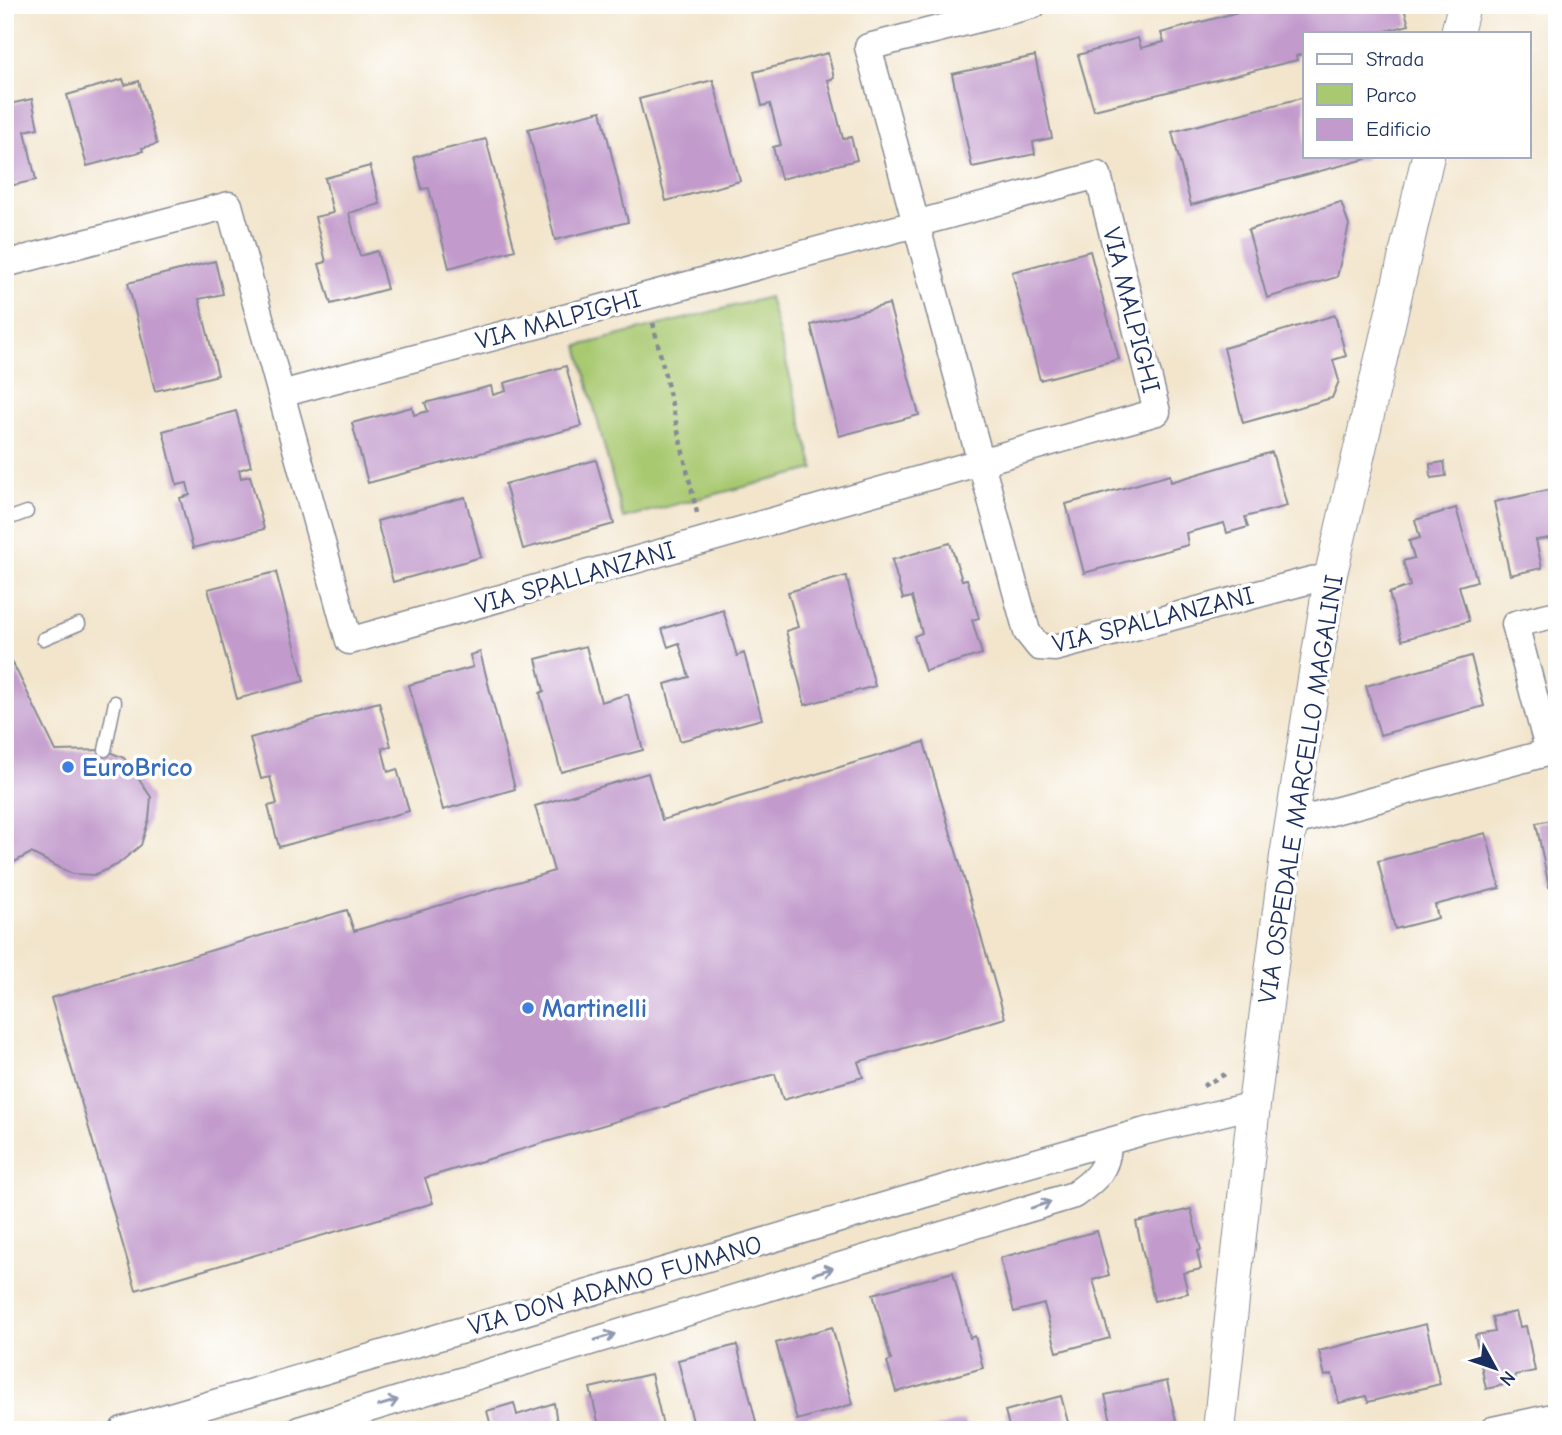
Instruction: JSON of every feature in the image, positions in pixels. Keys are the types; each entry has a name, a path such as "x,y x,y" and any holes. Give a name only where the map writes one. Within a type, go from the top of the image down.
{"street":[{"path":"980,462 868,47 1033,5"},
{"path":"1457,32 1464,5"},
{"name":"VIA OSPEDALE MARCELLO MAGALINI","path":"1219,1430 1254,1105 1291,824 1330,578 1428,158"},
{"name":"VIA MALPIGHI","path":"281,394 1098,175 1157,412 980,462"},
{"name":"VIA SPALLANZANI","path":"5,264 229,205 349,641 980,462 1027,632 1039,647 1055,648 1311,580 1330,578"},
{"path":"1291,824 1553,751 1515,624 1557,614"},
{"name":"VIA DON ADAMO FUMANO","path":"122,1430 1108,1142 1254,1105"},
{"name":"VIA DON ADAMO FUMANO","path":"299,1430 1074,1195 1100,1176 1108,1158 1108,1142"},
{"path":"1493,1430 1557,1416"}],"lane":[{"path":"5,520 27,512"},
{"path":"43,639 79,624"},
{"path":"105,750 115,702"}],"path":[{"path":"647,295 704,541"}],"green space":[{"path":"769,297 814,469 623,518 578,346"}],"building":[{"path":"1264,5 1403,5 1409,25 1383,32 1303,32 1303,54 1296,56 1297,60 1094,110 1078,55 1138,38 1141,48 1164,42 1161,33"},
{"path":"828,53 834,78 828,80 843,139 851,137 857,160 781,179 773,147 781,145 770,104 762,106 754,72"},
{"path":"1035,56 1052,138 1033,142 1035,154 972,167 952,74"},
{"path":"123,79 125,85 139,81 157,144 142,148 143,151 87,166 67,95"},
{"path":"713,80 740,181 666,201 639,99"},
{"path":"1303,98 1303,158 1366,159 1191,205 1172,132"},
{"path":"32,99 38,128 25,131 36,180 5,187 5,105"},
{"path":"601,111 628,222 555,240 528,129"},
{"path":"486,139 515,250 449,268 429,188 422,189 414,157"},
{"path":"370,166 380,204 349,213 360,256 377,251 387,289 331,304 319,264 326,262 315,217 333,213 325,178"},
{"path":"1341,202 1349,225 1337,277 1267,298 1248,230"},
{"path":"1090,251 1119,359 1040,380 1012,272"},
{"path":"215,261 223,294 199,299 218,375 155,391 128,283"},
{"path":"889,304 919,415 839,436 811,325"},
{"path":"1335,315 1346,356 1333,360 1339,381 1332,398 1243,423 1224,348"},
{"path":"566,366 582,426 368,483 352,423 412,407 414,415 428,411 425,403 491,386 493,395 506,391 504,383"},
{"path":"236,411 251,466 239,470 241,478 250,476 264,529 193,548 180,498 190,495 187,483 177,485 163,431"},
{"path":"1272,452 1287,506 1245,517 1248,527 1227,533 1224,523 1186,533 1188,545 1084,573 1066,504 1170,475 1171,482"},
{"path":"596,460 614,524 523,549 505,484"},
{"path":"1444,462 1446,476 1431,478 1430,464"},
{"path":"1557,488 1557,568 1549,538 1536,540 1542,568 1510,575 1494,502"},
{"path":"465,497 481,557 393,582 377,521"},
{"path":"1456,508 1477,581 1459,586 1469,621 1402,640 1389,593 1410,586 1403,561 1414,558 1409,541 1420,538 1415,520"},
{"path":"950,543 962,580 967,579 979,618 972,620 982,654 925,671 914,636 922,633 912,597 903,599 892,560"},
{"path":"276,572 304,681 237,699 208,589"},
{"path":"846,576 875,686 805,705 786,631 798,627 788,592"},
{"path":"723,610 737,656 744,653 762,719 680,741 665,684 689,677 679,643 668,647 662,629"},
{"path":"586,646 601,702 628,694 643,750 561,772 540,693 544,691 536,659"},
{"name":"EuroBrico","path":"5,647 56,751 105,750 124,758 151,797 149,819 141,845 117,865 94,875 72,874 31,853 5,867"},
{"path":"480,652 515,789 443,810 409,685 473,667 470,655"},
{"path":"1471,656 1484,706 1380,735 1366,686"},
{"path":"379,702 391,746 382,748 388,772 397,769 409,811 279,847 268,806 277,804 270,777 261,779 250,738"},
{"name":"Martinelli","path":"924,742 1005,1018 858,1062 863,1077 783,1100 775,1074 425,1178 433,1203 136,1290 51,998 347,910 354,931 554,871 535,806 648,773 662,820"},
{"path":"1557,812 1557,885 1549,887 1536,823 1552,820 1551,814"},
{"path":"1486,833 1500,888 1435,905 1438,918 1395,929 1378,861"},
{"path":"1191,1209 1201,1250 1197,1251 1201,1269 1183,1273 1188,1293 1154,1301 1136,1222"},
{"path":"1097,1231 1109,1275 1093,1280 1110,1338 1057,1352 1044,1304 1014,1312 1000,1258"},
{"path":"953,1272 970,1338 975,1336 983,1368 896,1392 887,1362 891,1360 873,1294"},
{"path":"1516,1312 1520,1327 1526,1326 1535,1371 1515,1375 1516,1382 1486,1389 1475,1335 1495,1332 1492,1317"},
{"path":"1426,1324 1440,1384 1368,1402 1366,1396 1339,1403 1332,1374 1325,1376 1319,1351"},
{"path":"832,1327 853,1404 797,1420 776,1343"},
{"path":"737,1345 758,1430 695,1430 678,1360"},
{"path":"651,1374 664,1430 600,1430 590,1388"},
{"path":"1167,1381 1178,1430 1113,1430 1105,1395"},
{"path":"1061,1396 1070,1430 1010,1430 1005,1411"},
{"path":"514,1403 517,1415 554,1403 558,1430 492,1430 487,1411"},
{"path":"964,1420 967,1430 930,1429"}],"place":[{"name":"EuroBrico","path":"68,767"},
{"name":"Martinelli","path":"528,1008"}]}
